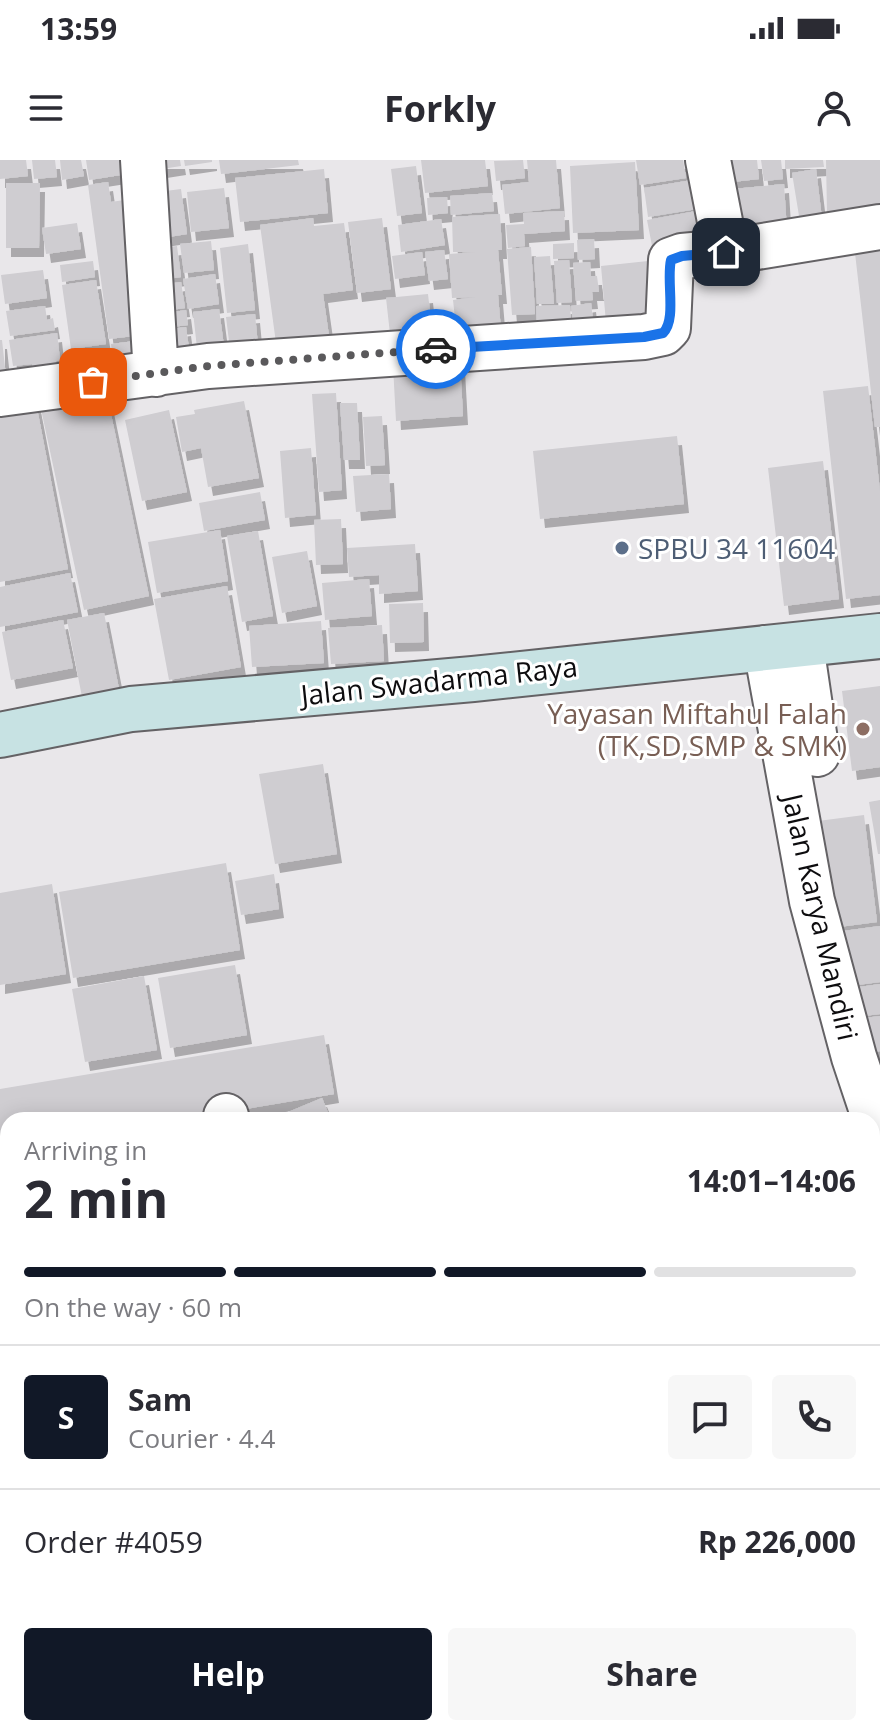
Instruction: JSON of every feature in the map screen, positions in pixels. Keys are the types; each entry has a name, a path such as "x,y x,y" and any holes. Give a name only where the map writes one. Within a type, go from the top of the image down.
{"main road":[{"name":"Jalan Swadarma Raya","path":"0,735 131,709 473,679 880,636"}],"street":[{"path":"143,160 156,374"},
{"path":"708,160 726,252"},
{"path":"0,394 208,366 644,337 663,333 668,328 671,260 880,227"},
{"path":"784,647 817,754"},
{"name":"Jalan Karya Mandiri","path":"784,647 812,901 854,1057 872,1112"}],"building":[{"path":"0,160 26,160 28,176 0,179"},
{"path":"32,160 55,160 57,177 34,179"},
{"path":"60,160 81,160 84,176 62,180"},
{"path":"86,160 119,160 121,175 89,180"},
{"path":"161,160 180,160 181,166 162,169"},
{"path":"184,160 212,160 212,162 185,166"},
{"path":"219,160 298,160 299,165 221,174"},
{"path":"421,160 485,160 488,186 425,193"},
{"path":"523,160 525,178 496,181 494,161"},
{"path":"527,160 556,160 560,208 505,214 502,185 529,182"},
{"path":"636,160 683,160 686,178 640,185"},
{"path":"711,160 757,160 759,179 714,184"},
{"path":"761,160 781,160 783,179 764,181"},
{"path":"785,160 823,160 824,167 785,169"},
{"path":"826,160 880,160 880,212 827,213"},
{"path":"635,162 639,230 573,233 570,166"},
{"path":"416,166 422,213 397,216 391,169"},
{"path":"324,169 328,213 240,222 235,178"},
{"path":"816,169 822,219 800,222 792,173"},
{"path":"692,180 697,209 648,217 644,188"},
{"path":"108,182 111,202 131,199 150,334 109,339 88,185"},
{"path":"6,183 40,183 39,248 6,248"},
{"path":"784,184 787,231 727,236 723,190"},
{"path":"224,188 229,228 191,232 187,192"},
{"path":"181,189 187,234 156,239 150,193"},
{"path":"492,193 494,211 451,215 450,196"},
{"path":"447,197 448,213 428,215 427,198"},
{"path":"702,210 708,247 654,256 647,220"},
{"path":"564,211 565,231 524,234 525,246 508,248 506,225 524,224 523,213"},
{"path":"500,214 502,250 498,250 502,295 498,295 502,342 458,346 453,300 476,297 452,298 449,254 475,252 453,252 452,217"},
{"path":"313,218 314,226 344,223 353,290 323,294 329,336 276,343 260,225"},
{"path":"382,218 391,289 357,293 348,222"},
{"path":"441,219 445,245 401,252 398,225"},
{"path":"77,223 81,249 46,254 42,228"},
{"path":"594,239 595,259 578,260 577,240"},
{"path":"211,241 214,270 184,273 180,244"},
{"path":"574,243 574,258 553,259 553,244"},
{"path":"248,244 255,310 227,313 220,248"},
{"path":"177,246 181,277 154,281 149,249"},
{"path":"531,247 535,314 512,315 507,249"},
{"path":"444,250 448,279 429,281 425,252"},
{"path":"880,250 880,427 875,427 855,253"},
{"path":"422,252 425,275 395,279 392,256"},
{"path":"550,256 554,304 537,304 534,257"},
{"path":"569,260 572,302 557,303 554,261"},
{"path":"93,261 95,277 62,282 60,265"},
{"path":"648,261 654,329 607,334 601,266"},
{"path":"590,262 591,276 597,276 599,292 592,292 593,300 576,301 573,263"},
{"path":"43,270 47,298 5,304 1,275"},
{"path":"215,274 219,304 188,309 183,279"},
{"path":"96,280 106,344 71,349 62,285"},
{"path":"181,282 185,308 156,312 153,286"},
{"path":"428,294 432,330 390,334 386,298"},
{"path":"591,303 593,320 573,322 571,306"},
{"path":"570,305 572,339 538,341 536,306"},
{"path":"45,306 47,320 53,318 55,330 10,336 6,311"},
{"path":"219,309 225,354 198,357 193,312"},
{"path":"186,310 188,325 156,329 155,315"},
{"path":"255,314 258,346 230,349 226,317"},
{"path":"186,327 191,363 155,331"},
{"path":"57,333 60,360 56,361 57,372 35,376 32,364 13,366 9,340"},
{"path":"151,339 154,364 114,369 111,344"},
{"path":"0,340 7,386 0,387"},
{"path":"107,348 110,371 75,376 72,353"},
{"path":"460,362 463,416 396,421 393,366"},
{"path":"868,386 880,491 880,595 846,599 823,391"},
{"path":"336,393 342,490 319,492 312,394"},
{"path":"107,395 149,596 84,610 41,409"},
{"path":"244,401 259,478 208,487 201,448 182,452 176,417 195,414 194,410"},
{"path":"36,403 68,569 0,582 0,410"},
{"path":"340,403 357,403 360,460 344,460"},
{"path":"169,410 187,492 142,501 125,420"},
{"path":"382,416 385,465 366,466 363,417"},
{"path":"677,436 684,504 540,519 533,451"},
{"path":"311,448 316,515 285,518 280,451"},
{"path":"823,461 839,599 784,606 768,468"},
{"path":"389,474 391,509 356,512 353,476"},
{"path":"260,492 265,520 204,531 199,503"},
{"path":"341,519 343,564 316,565 314,520"},
{"path":"220,530 228,581 157,593 148,542"},
{"path":"258,531 273,616 242,622 227,536"},
{"path":"415,544 418,591 379,594 379,575 349,577 347,548"},
{"path":"307,551 317,606 282,613 272,557"},
{"path":"70,573 78,612 0,627 0,587"},
{"path":"369,579 372,616 325,620 322,583"},
{"path":"227,586 241,667 169,680 154,599"},
{"path":"423,603 424,642 390,643 389,604"},
{"path":"104,613 119,689 82,697 67,620"},
{"path":"63,620 73,668 11,680 2,632"},
{"path":"321,621 324,663 252,667 249,626"},
{"path":"382,625 384,661 331,664 328,628"},
{"name":"Yayasan Miftahul Falah (TK,SD,SMP & SMK)","path":"880,686 880,767 852,771 842,691"},
{"path":"323,764 337,854 275,864 259,774"},
{"path":"880,800 880,854 878,854 869,802"},
{"path":"864,815 877,922 831,928 818,821"},
{"path":"226,863 240,950 73,978 59,892"},
{"path":"274,874 279,909 241,915 235,881"},
{"path":"52,884 66,974 0,985 0,893"},
{"path":"880,926 880,982 849,986 843,931"},
{"path":"235,965 247,1035 170,1048 158,978"},
{"path":"144,976 157,1050 85,1062 72,989"},
{"path":"880,984 880,1014 855,1017 852,988"},
{"path":"880,1016 880,1051 871,1053 865,1018"},
{"path":"324,1035 334,1094 227,1112 0,1112 0,1089"},
{"path":"322,1098 328,1112 288,1112"}],"way so far":[{"path":"93,382 208,366 436,349"}],"place":[{"name":"SPBU 34 11604","path":"622,548"},
{"name":"Yayasan Miftahul Falah (TK,SD,SMP & SMK)","path":"863,729"}],"route":[{"path":"436,349 644,337 663,333 670,322 671,260 726,252"}]}
